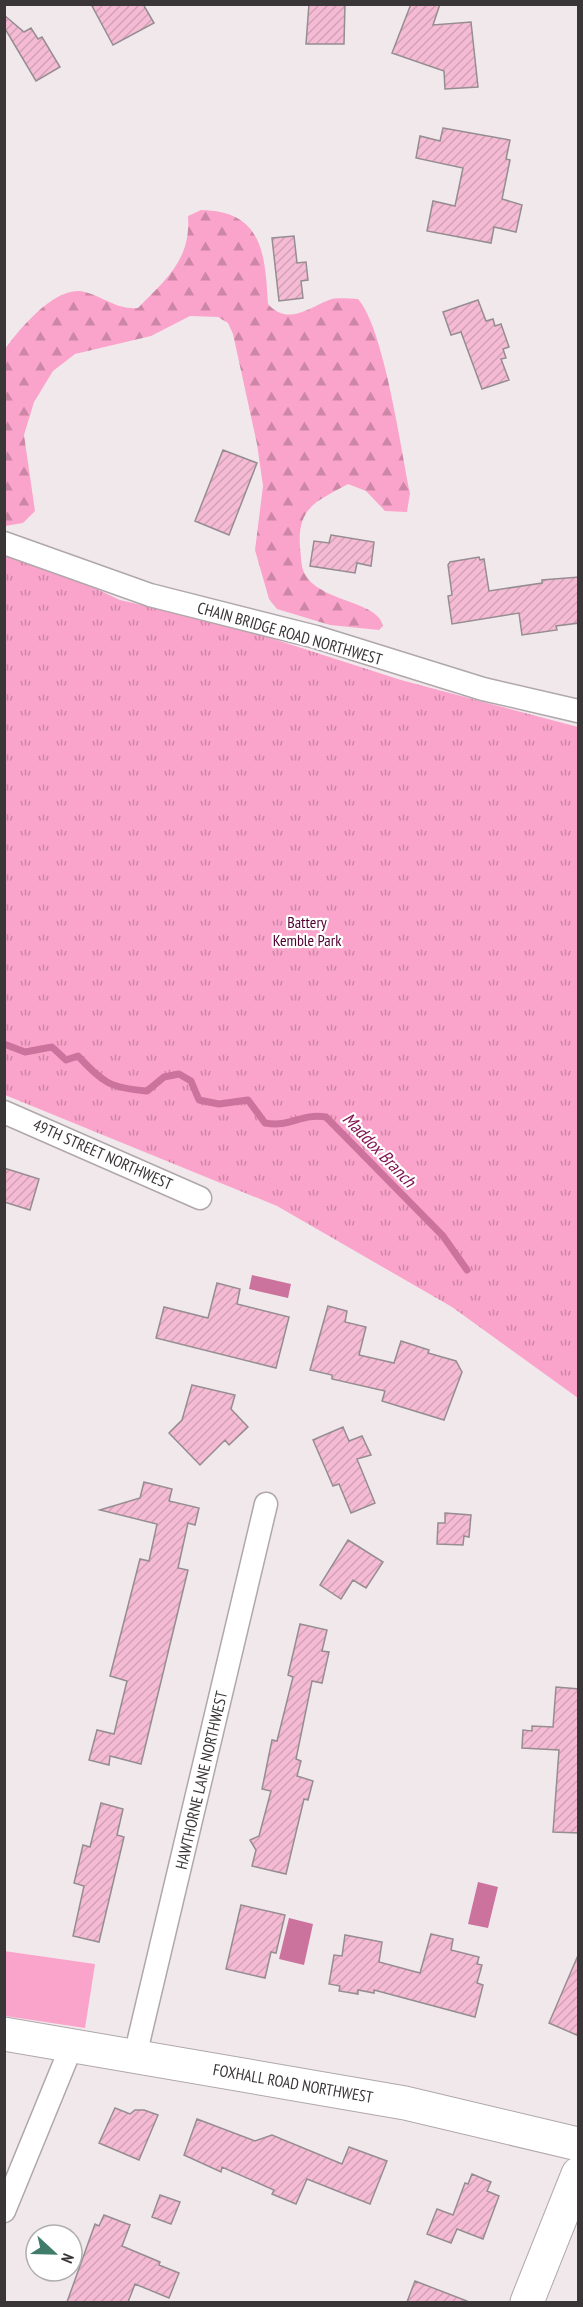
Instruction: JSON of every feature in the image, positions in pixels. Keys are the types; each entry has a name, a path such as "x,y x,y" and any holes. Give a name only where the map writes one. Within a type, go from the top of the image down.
{"main road":[{"name":"FOXHALL ROAD NORTHWEST","path":"4,2034 395,2102 579,2144"},
{"path":"527,2302 579,2174"}],"street":[{"name":"CHAIN BRIDGE ROAD NORTHWEST","path":"4,543 144,593 316,637 483,689 579,711"},
{"name":"49TH STREET NORTHWEST","path":"4,1112 200,1198"},
{"name":"HAWTHORNE LANE NORTHWEST","path":"135,2056 266,1504"},
{"path":"4,2211 72,2045"}],"green space":[{"path":"201,210 222,212 237,218 249,227 262,253 268,304 276,310 291,315 329,300 343,298 358,299 367,314 384,362 396,420 410,493 407,512 385,511 366,491 348,484 311,507 302,523 300,547 303,570 309,581 320,589 359,605 379,617 383,626 379,630 330,625 277,609 269,599 255,550 263,486 257,444 233,334 228,323 218,317 190,316 151,336 75,354 53,371 34,402 24,435 35,511 23,523 5,526 5,349 40,310 51,301 74,291 92,294 124,307 138,308 175,268 185,245 188,216"},
{"name":"Battery Kemble Park","path":"4,551 71,577 120,600 233,626 401,680 578,727 578,1398 452,1307 277,1206 5,1095"},
{"path":"4,1951 95,1964 85,2028 5,2016"}],"shaded area":[{"path":"252,1275 291,1284 288,1298 249,1289"},
{"path":"478,1882 498,1887 488,1928 468,1924"},
{"path":"289,1918 313,1924 304,1965 279,1959"}],"building":[{"path":"91,4 143,4 154,23 113,45"},
{"path":"309,4 345,4 344,44 306,44"},
{"path":"411,4 440,4 433,25 471,22 478,87 445,89 444,71 392,53"},
{"path":"4,15 24,32 31,28 38,39 42,37 60,67 36,81 4,27"},
{"path":"443,128 510,140 506,159 510,160 502,199 522,205 516,232 494,227 491,243 427,231 433,201 455,206 463,168 416,158 420,136 440,141"},
{"path":"294,236 297,263 306,262 308,280 301,281 303,298 279,301 272,238"},
{"path":"478,300 486,321 493,319 495,326 501,324 509,347 503,349 506,358 501,359 509,380 482,389 461,332 451,335 443,312"},
{"path":"223,450 257,463 229,535 195,521"},
{"path":"331,535 374,542 371,566 357,563 355,573 310,566 314,541 329,543"},
{"path":"479,557 480,560 484,559 489,591 542,583 542,580 579,577 579,623 556,626 557,630 522,635 519,613 452,624 448,596 452,595 448,565 450,562"},
{"path":"4,1168 39,1179 30,1210 4,1202"},
{"path":"217,1283 240,1289 237,1304 289,1317 276,1368 156,1338 164,1307 208,1318"},
{"path":"328,1306 347,1311 345,1322 366,1327 359,1355 394,1363 401,1341 429,1350 428,1353 456,1361 462,1372 444,1420 382,1401 385,1391 332,1379 332,1375 310,1370"},
{"path":"192,1385 235,1395 231,1409 248,1427 229,1445 225,1440 200,1465 169,1433 182,1420"},
{"path":"343,1427 349,1441 362,1436 371,1455 357,1459 375,1503 351,1513 339,1484 333,1486 313,1440"},
{"path":"144,1482 172,1489 169,1501 199,1508 195,1525 188,1523 178,1568 188,1570 141,1764 110,1756 109,1765 89,1760 97,1730 114,1734 127,1681 110,1676 140,1559 149,1561 157,1524 100,1510 140,1498"},
{"path":"445,1513 471,1515 469,1537 464,1536 463,1545 437,1544 438,1523 445,1523"},
{"path":"348,1540 383,1562 366,1588 353,1580 341,1599 320,1585"},
{"path":"300,1624 327,1630 322,1651 329,1652 322,1683 312,1681 296,1759 301,1761 297,1776 313,1781 308,1800 304,1799 286,1874 252,1866 256,1850 250,1840 259,1836 271,1791 262,1789 272,1740 277,1741 293,1677 288,1675"},
{"path":"556,1687 579,1689 579,1833 553,1832 559,1750 522,1748 523,1730 532,1731 532,1726 553,1727"},
{"path":"101,1803 123,1809 117,1835 124,1837 99,1942 73,1936 84,1886 74,1883 83,1845 90,1847"},
{"path":"241,1905 285,1915 276,1953 271,1952 265,1978 226,1969"},
{"path":"431,1934 453,1939 451,1950 479,1957 477,1964 482,1965 477,1983 483,1985 475,2017 374,1990 374,1993 358,1990 358,1994 339,1991 340,1986 329,1984 334,1955 342,1956 345,1935 382,1942 379,1962 420,1973"},
{"path":"579,1953 579,2036 549,2023"},
{"path":"115,2108 130,2114 135,2110 144,2110 158,2115 139,2160 99,2143"},
{"path":"197,2119 255,2141 272,2135 342,2164 349,2147 387,2161 370,2204 307,2179 296,2204 272,2194 274,2190 222,2167 221,2172 184,2155"},
{"path":"472,2174 491,2182 487,2191 499,2196 483,2239 457,2229 451,2243 427,2234 437,2209 453,2215 465,2183 468,2184"},
{"path":"160,2195 180,2202 171,2224 152,2217"},
{"path":"104,2215 130,2225 122,2246 160,2262 159,2265 179,2273 169,2298 135,2284 128,2302 67,2302 74,2283 84,2283 84,2255 95,2224 99,2226"},
{"path":"415,2281 467,2301 467,2302 407,2302"}],"waterway":[{"name":"Maddox Branch","path":"4,1044 25,1052 52,1047 66,1060 78,1056 101,1078 124,1088 147,1091 164,1077 179,1074 191,1081 199,1100 219,1104 248,1100 265,1123 282,1124 309,1117 326,1117 443,1236 467,1270"}]}
